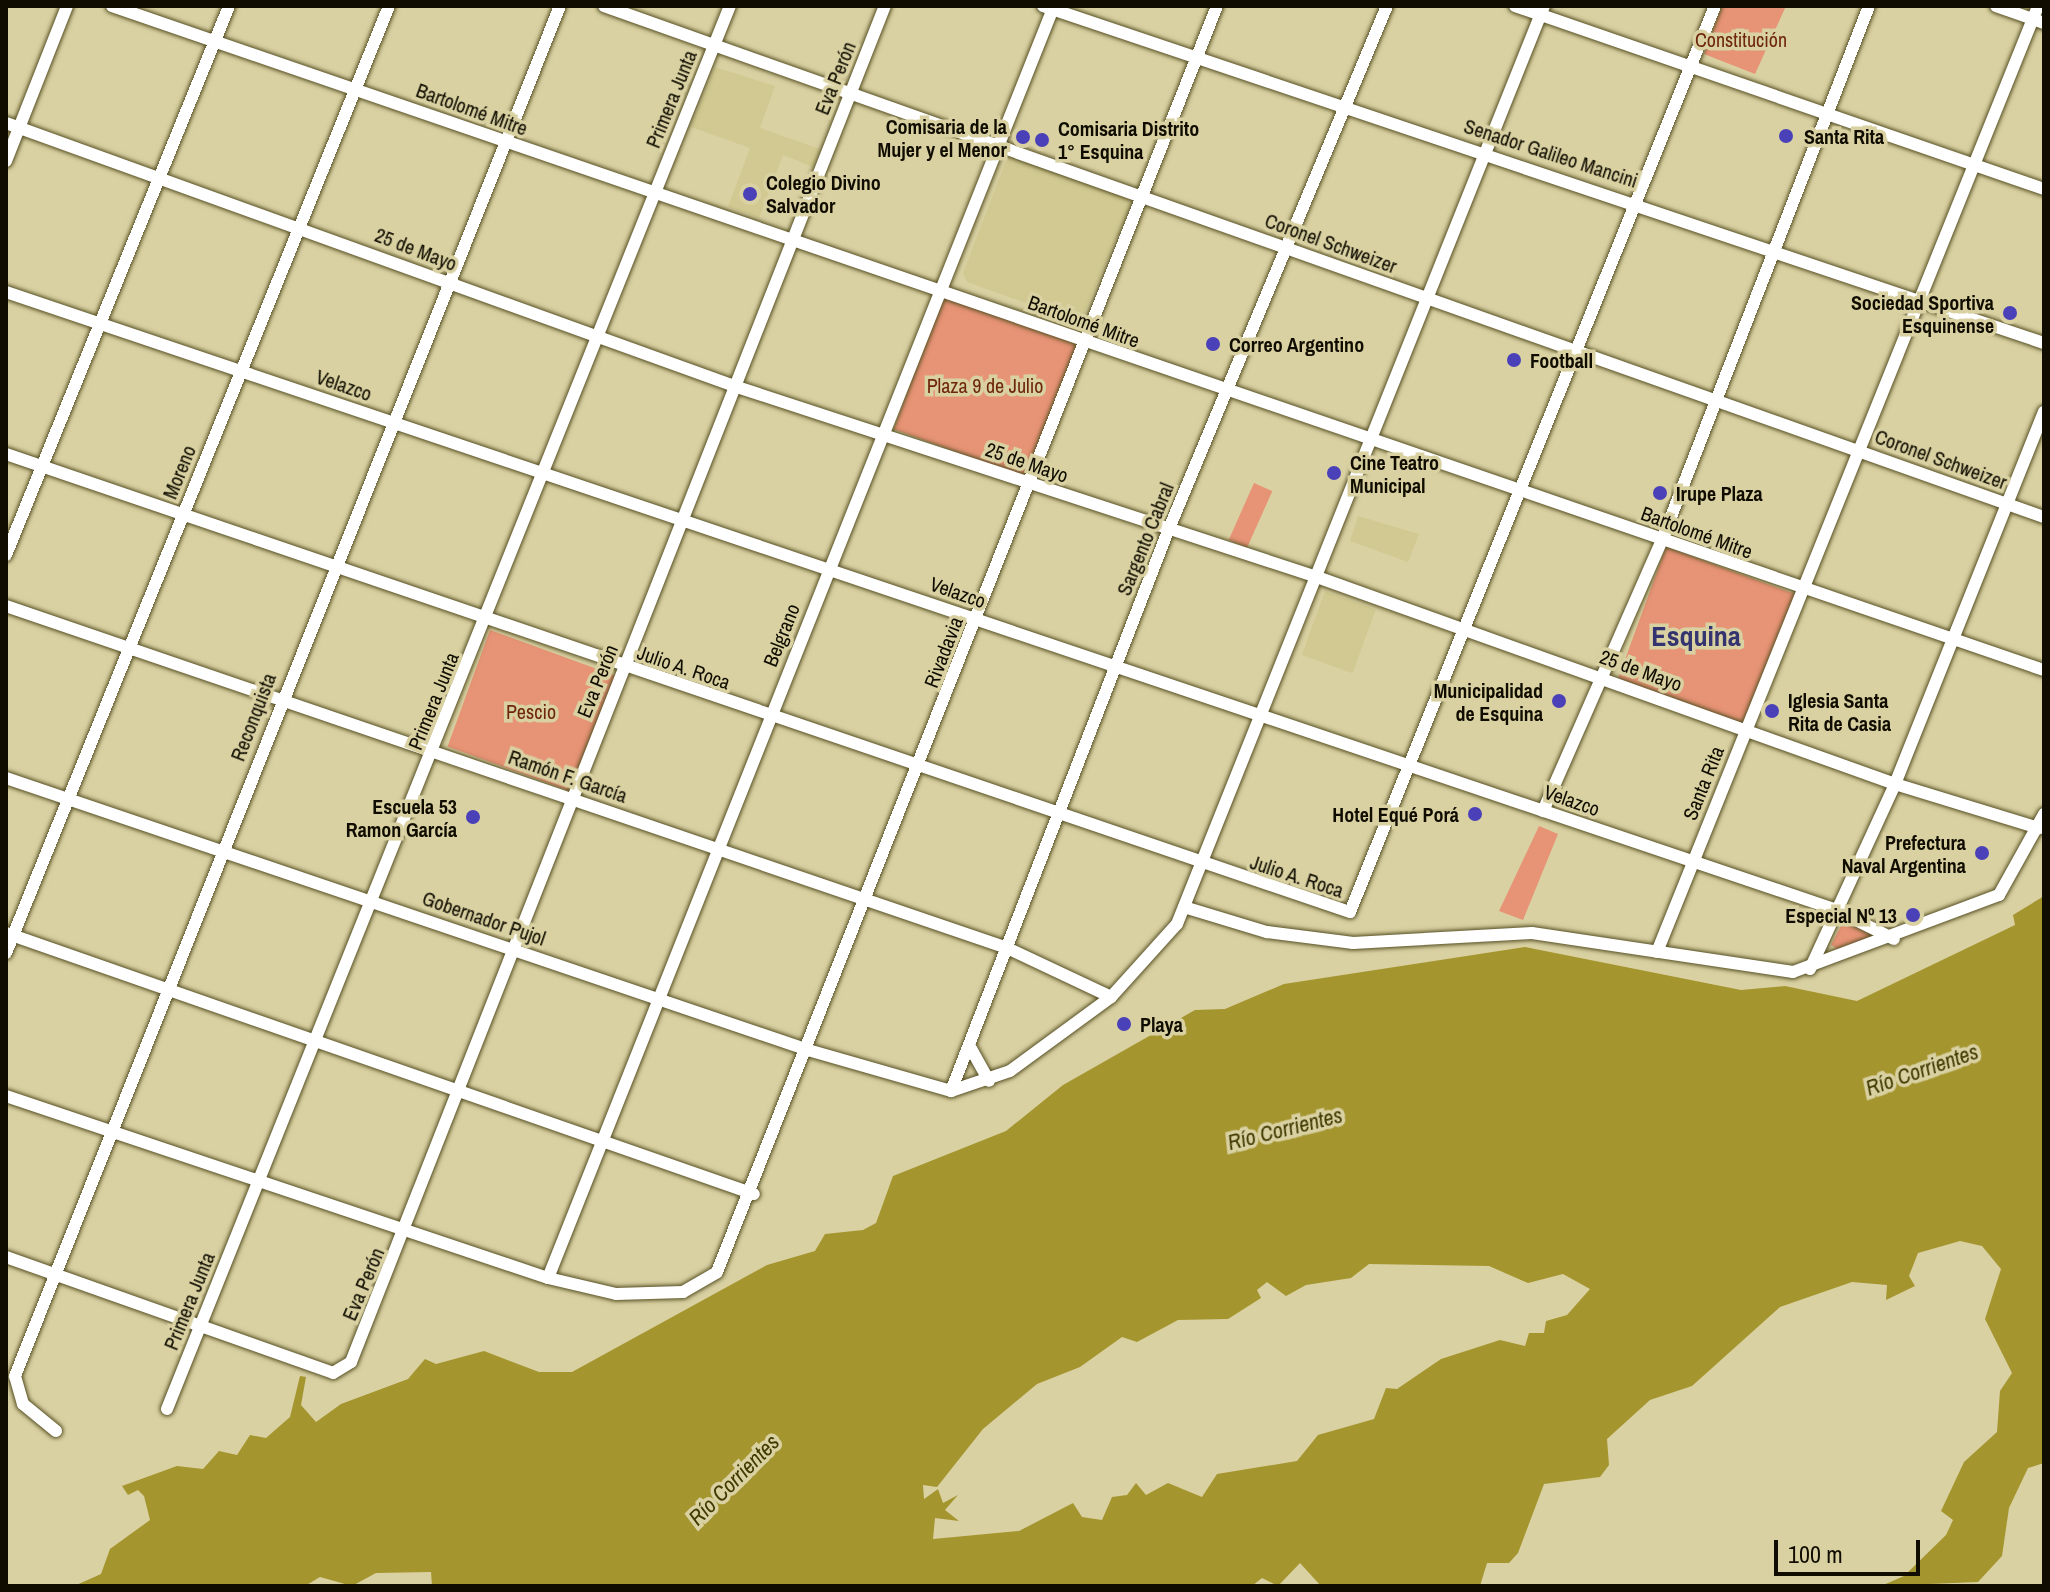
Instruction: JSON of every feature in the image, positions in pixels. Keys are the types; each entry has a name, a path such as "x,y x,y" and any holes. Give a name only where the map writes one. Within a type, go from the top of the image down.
{"street":[{"path":"6,161 67,6"},
{"name":"Bartolomé Mitre","path":"112,6 356,88 505,143 657,191 941,289 1226,393 1662,540 1802,592 2044,670"},
{"path":"6,555 229,6"},
{"name":"Moreno","path":"6,953 9,934 389,6"},
{"name":"Reconquista","path":"56,1431 15,1391 55,1272 107,1131 223,851 281,699 560,6"},
{"name":"Coronel Schweizer","path":"604,6 2044,517"},
{"name":"Primera Junta","path":"167,1409 314,1040 488,620 730,6"},
{"name":"Eva Perón","path":"200,1326 333,1373 346,1370 409,1227 571,798 885,6"},
{"name":"Rivadavia","path":"548,1278 616,1294 683,1292 717,1272 754,1194 1217,6"},
{"name":"Sargento Cabral","path":"951,1091 1168,531 1387,6"},
{"path":"1515,6 1542,10 1973,167 2044,189"},
{"path":"1411,766 1715,6"},
{"path":"1543,811 1662,540 1869,6"},
{"path":"1996,6 2038,21"},
{"name":"Santa Rita","path":"1657,952 1973,167 2038,21 2038,6"},
{"name":"Senador Galileo Mancini","path":"1050,7 1774,248 1919,302 2044,343"},
{"name":"Belgrano","path":"548,1278 655,999 998,146 1050,7"},
{"path":"951,1091 989,1081 1111,997 1159,948 1184,907 1431,300 1542,10"},
{"name":"25 de Mayo","path":"6,123 300,225 449,283 734,386 1168,531 1317,577 1895,784 2039,828"},
{"name":"Velazco","path":"6,292 1834,909 1894,939"},
{"path":"1810,969 1834,909 1895,784 1950,639 2044,412"},
{"name":"Julio A. Roca","path":"6,454 1202,866 1350,912 1411,766"},
{"name":"Ramón F. García","path":"6,606 1007,948 1111,997"},
{"name":"Gobernador Pujol","path":"6,778 808,1050 951,1091"},
{"path":"1184,907 1267,932 1353,943 1532,933 1657,952 1752,972 1810,969 1894,939 1999,895 2039,828 2044,814"},
{"path":"9,934 754,1194"},
{"path":"969,1045 989,1081"},
{"path":"6,1096 409,1227 548,1278"},
{"path":"6,1257 200,1326"}],"shaded area":[{"path":"715,67 775,86 760,128 820,149 813,167 783,155 759,218 728,207 750,148 691,127"},
{"path":"1008,156 1127,197 1130,206 1083,316 1073,320 967,282 963,273"},
{"path":"1358,516 1419,534 1408,562 1350,541"},
{"path":"1325,591 1376,609 1352,673 1302,655"}],"green space":[{"name":"Constitución","path":"1722,6 1786,6 1755,74 1704,54"},
{"name":"Plaza 9 de Julio","path":"943,294 1080,344 1031,479 894,429"},
{"path":"1254,483 1272,491 1247,548 1229,540"},
{"path":"1666,547 1797,595 1749,726 1618,679"},
{"name":"Pescio","path":"490,630 615,675 573,792 448,747"},
{"path":"1539,826 1558,834 1523,920 1499,911"},
{"path":"1843,922 1873,935 1870,941 1839,950 1831,945"}],"water":[{"name":"Río Corrientes","path":"2044,896 2044,1463 2028,1468 2009,1508 2002,1556 1978,1582 1881,1586 1904,1576 1946,1535 1953,1520 1941,1511 1964,1462 1997,1432 2000,1391 2012,1373 1985,1319 2001,1269 1982,1246 1960,1241 1918,1253 1909,1276 1915,1286 1886,1300 1887,1285 1852,1282 1780,1307 1692,1386 1650,1400 1607,1439 1609,1465 1600,1477 1544,1484 1518,1553 1509,1563 1487,1563 1480,1586 1321,1586 1300,1563 1278,1586 1262,1578 1252,1586 432,1586 431,1572 376,1573 352,1586 320,1577 305,1586 74,1586 101,1574 110,1549 150,1520 144,1496 138,1490 128,1495 122,1486 177,1466 203,1469 219,1451 237,1455 250,1435 266,1438 290,1417 300,1376 306,1377 301,1405 316,1422 341,1404 408,1379 425,1359 436,1364 484,1351 539,1372 572,1372 767,1265 815,1251 825,1234 863,1230 876,1223 893,1176 1006,1131 1063,1085 1195,1010 1225,1009 1284,984 1525,947 1741,990 1785,986 1857,1001 2015,925 2013,915","holes":["1369,1264 1489,1266 1528,1283 1563,1274 1590,1289 1567,1315 1546,1321 1544,1333 1529,1333 1525,1346 1500,1340 1441,1359 1397,1389 1386,1388 1374,1419 1318,1435 1297,1461 1217,1474 1202,1497 1168,1483 1146,1495 1136,1483 1127,1495 1112,1497 1102,1520 1082,1517 1073,1503 1019,1531 933,1539 935,1518 959,1521 945,1510 958,1495 943,1503 938,1489 924,1499 923,1485 937,1487 983,1429 1037,1384 1080,1367 1122,1337 1137,1342 1178,1320 1228,1319 1261,1298 1257,1290 1267,1282 1286,1296 1306,1285 1351,1278"]}],"place":[{"name":"Santa Rita","path":"1786,136"},
{"name":"Comisaria de la Mujer y el Menor","path":"1023,137"},
{"name":"Comisaria Distrito 1° Esquina","path":"1042,140"},
{"name":"Colegio Divino Salvador","path":"750,194"},
{"name":"Sociedad Sportiva Esquinense","path":"2010,313"},
{"name":"Correo Argentino","path":"1213,344"},
{"name":"Football","path":"1514,360"},
{"name":"Cine Teatro Municipal","path":"1334,473"},
{"name":"Irupe Plaza","path":"1660,493"},
{"name":"Municipalidad de Esquina","path":"1559,701"},
{"name":"Iglesia Santa Rita de Casia","path":"1772,711"},
{"name":"Hotel Equé Porá","path":"1475,814"},
{"name":"Escuela 53 Ramon García","path":"473,817"},
{"name":"Prefectura Naval Argentina","path":"1982,853"},
{"name":"Especial Nº 13","path":"1913,915"},
{"name":"Playa","path":"1124,1024"}],"district":[{"name":"Esquina","path":"1696,636"}]}
